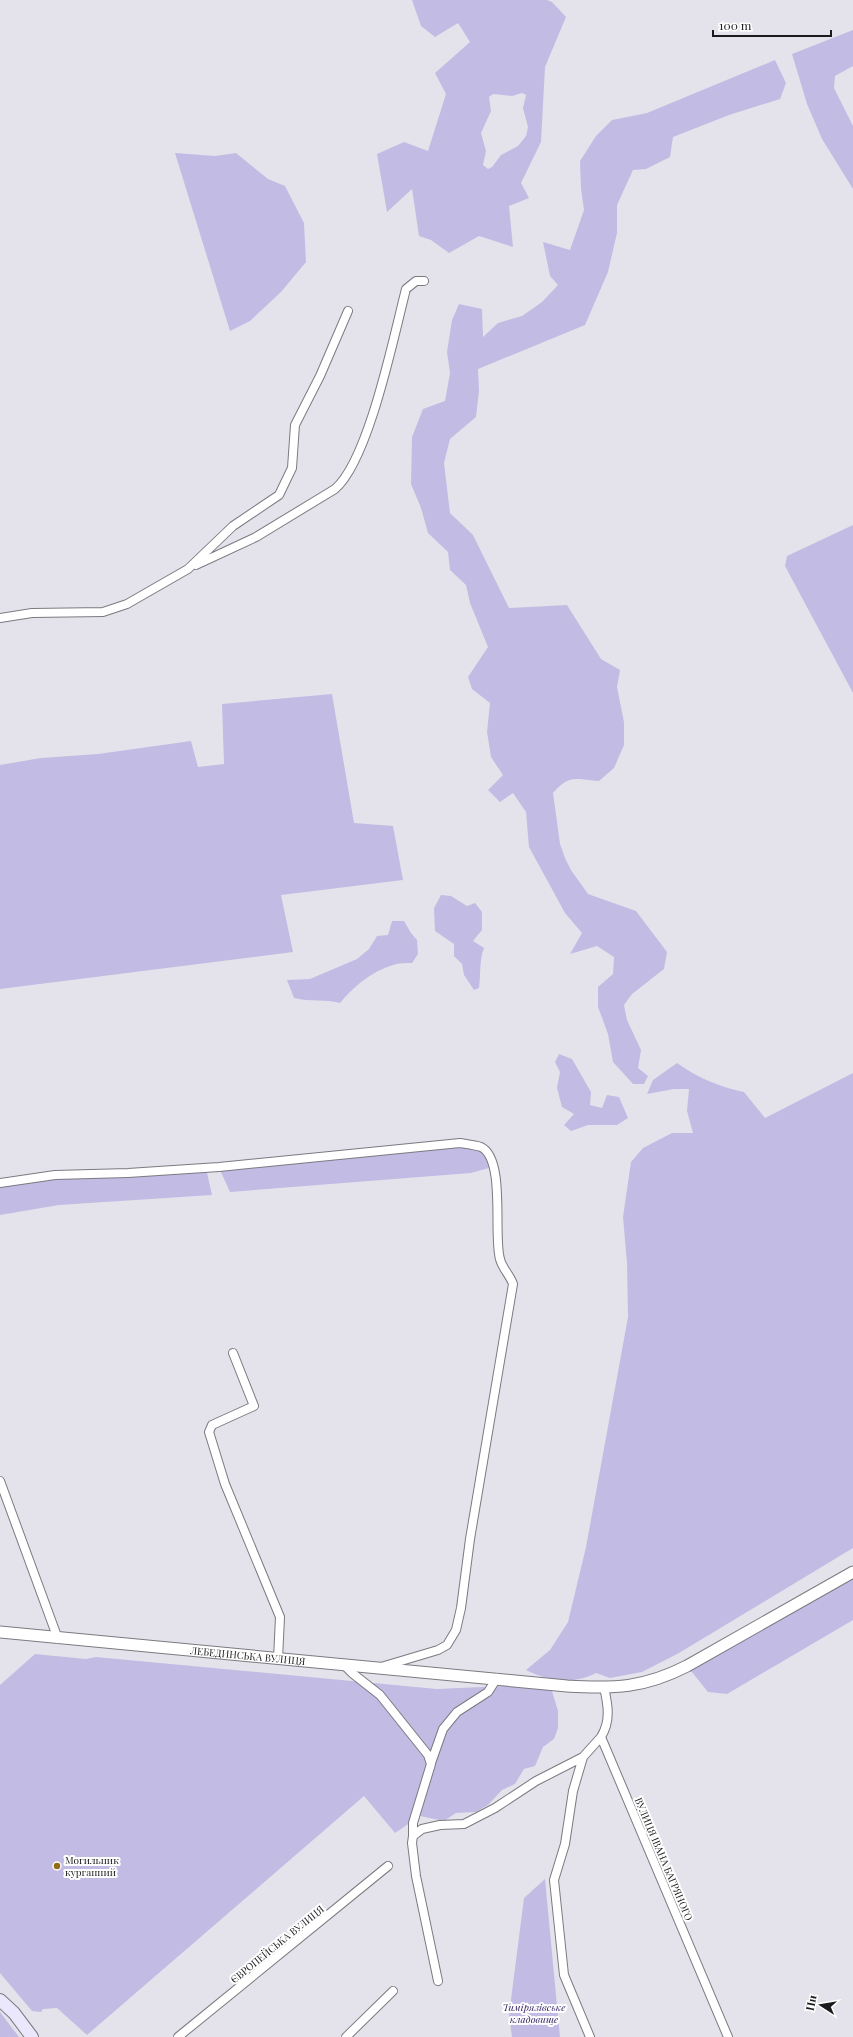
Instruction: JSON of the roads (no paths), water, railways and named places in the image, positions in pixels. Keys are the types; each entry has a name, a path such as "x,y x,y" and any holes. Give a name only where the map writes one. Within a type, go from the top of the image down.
{"main road":[{"path":"0,2000 14,2013 32,2037"}],"street":[{"path":"0,618 32,613 103,612 127,604 188,569 256,537 335,489 344,481 370,425 406,289 416,281 424,281"},
{"path":"188,569 233,526 280,495 292,468 295,424 320,376 348,311"},
{"path":"0,1183 55,1175 212,1167 460,1143 481,1147 490,1155 497,1198 500,1260 513,1284 470,1539 461,1608 456,1630 447,1644 438,1650 419,1657 378,1667"},
{"path":"233,1353 254,1406 212,1425 209,1432 225,1484 280,1617 278,1659"},
{"path":"0,1481 58,1639"},
{"name":"ЛЕБЕДИНСЬКА ВУЛИЦЯ","path":"0,1632 58,1639 378,1667 567,1686 604,1687 640,1685 674,1673 769,1621 853,1572"},
{"path":"343,1664 380,1695 428,1755 431,1764"},
{"path":"438,1981 416,1876 412,1843 413,1823 443,1729 457,1712 488,1692 497,1678"},
{"path":"413,1836 422,1828 440,1825 464,1824 495,1808 536,1781 582,1757 601,1737 607,1727 608,1706 604,1687"},
{"name":"ВУЛИЦЯ ІВАНА БАГРЯНОГО","path":"601,1737 728,2037"},
{"path":"582,1757 574,1791 565,1844 554,1880 564,1975 590,2037"},
{"name":"ЄВРОПЕЙСЬКА ВУЛИЦЯ","path":"178,2037 388,1866"},
{"path":"346,2037 393,1991"}],"place":[{"name":"Могильник курганний","path":"57,1866"}],"park label":[{"name":"Тимірязівське кладовище","path":"534,2012"}]}
